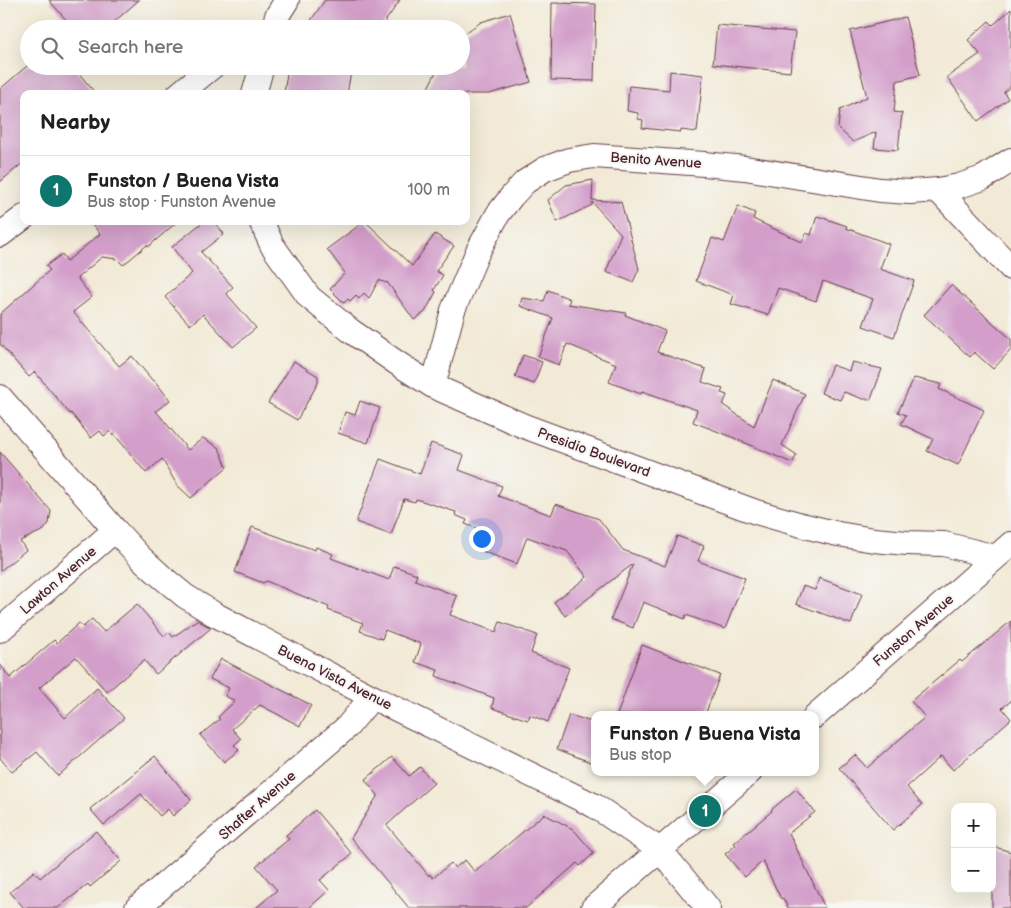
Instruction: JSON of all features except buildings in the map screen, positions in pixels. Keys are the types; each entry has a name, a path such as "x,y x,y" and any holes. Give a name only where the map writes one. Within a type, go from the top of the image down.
{"street":[{"path":"184,90 203,75"},
{"path":"255,90 259,75"},
{"name":"Benito Avenue","path":"433,386 454,310 478,251 498,214 512,196 525,182 544,169 569,160 594,156 745,168 880,190 910,192 959,186 983,178 1011,160"},
{"path":"938,190 1011,268"},
{"path":"0,236 20,220"},
{"name":"Presidio Boulevard","path":"263,225 272,245 309,297 351,331 433,386 524,426 704,493 805,526 874,540 1003,550"},
{"name":"Buena Vista Avenue","path":"0,397 141,558 185,596 214,614 372,697 595,806 660,850 708,908"},
{"name":"Lawton Avenue","path":"0,630 115,530"},
{"name":"Funston Avenue","path":"819,712 1003,550"},
{"name":"Shafter Avenue","path":"137,908 347,727 372,697"},
{"path":"593,908 745,776"}],"place":[{"name":"Funston / Buena Vista","path":"705,811"}]}
